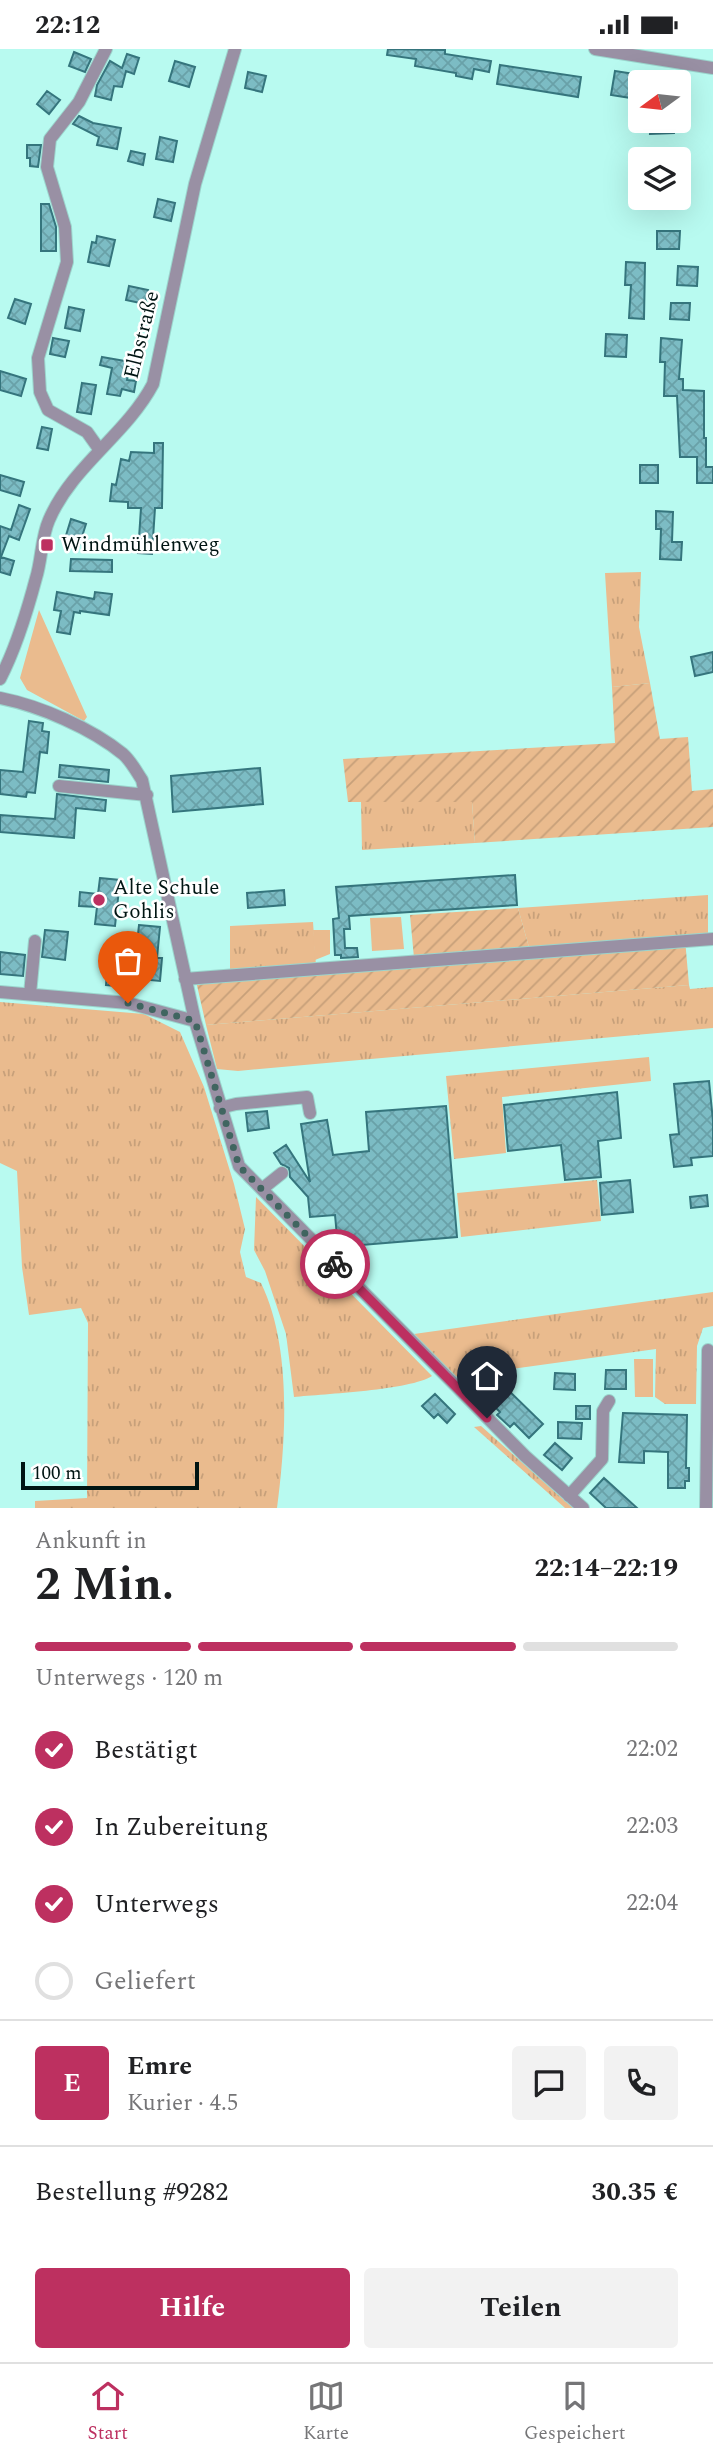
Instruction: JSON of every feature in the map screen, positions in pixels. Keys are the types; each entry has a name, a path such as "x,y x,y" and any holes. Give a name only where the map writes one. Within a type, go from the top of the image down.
{"street":[{"path":"99,449 87,432 48,410 40,392 37,358 67,262 65,227 47,167 50,139 79,101 106,49"},
{"name":"Elbstraße","path":"0,679 19,633 37,576 48,522 65,488 141,406 153,384 195,184 234,49"},
{"path":"595,49 713,68"},
{"path":"0,698 19,702 79,726 123,754 142,780 195,1021 239,1166 524,1456 583,1508"},
{"path":"59,786 147,795"},
{"path":"185,979 713,939"},
{"path":"30,994 35,941"},
{"path":"0,992 128,1003 195,1021"},
{"path":"220,1108 307,1097 310,1113"},
{"path":"262,1189 282,1173"},
{"path":"706,1508 710,1412 708,1350"},
{"path":"569,1496 602,1459 603,1411 609,1401"}],"green space":[{"path":"641,572 639,627 650,683 612,687 605,573"},
{"path":"39,610 87,717 84,721 27,690 20,678"},
{"path":"650,683 660,739 688,737 692,791 713,789 713,827 475,843 472,802 348,802 343,759 615,743 612,687"},
{"path":"361,802 472,802 475,843 362,850"},
{"path":"708,895 708,938 530,951 518,908"},
{"path":"518,908 530,951 685,939 689,985 206,1025 196,981 414,958 410,915"},
{"path":"401,917 404,949 372,951 370,918"},
{"path":"313,922 316,966 230,972 230,926"},
{"path":"313,930 330,930 330,954 315,960"},
{"path":"689,985 690,989 713,987 713,1028 238,1071 217,1069 206,1025"},
{"path":"0,1002 144,1014 180,1032 204,1087 234,1184 245,1229 240,1252 246,1277 261,1283 278,1335 284,1423 277,1508 35,1508 35,1501 87,1498 88,1323 81,1308 29,1315 22,1267 17,1171 0,1163"},
{"path":"649,1057 651,1081 502,1097 506,1153 454,1159 446,1076"},
{"path":"597,1180 601,1221 461,1237 457,1193"},
{"path":"256,1197 432,1376 387,1388 294,1397 286,1334 265,1271 254,1250"},
{"path":"713,1292 713,1326 703,1328 697,1346 696,1404 665,1404 655,1397 656,1349 454,1377 414,1334"},
{"path":"634,1359 653,1359 653,1397 635,1397"},
{"path":"481,1426 573,1508 565,1508 474,1427"}],"building":[{"path":"388,49 445,50 445,54 491,61 489,72 474,69 472,79 456,76 456,73 415,66 416,59 387,55"},
{"path":"74,52 91,59 85,72 69,66"},
{"path":"127,54 139,58 134,74 126,71 122,87 114,86 111,100 95,96 97,85 110,61 122,68"},
{"path":"175,61 195,67 189,87 169,81"},
{"path":"500,65 581,77 578,97 497,84"},
{"path":"615,71 628,73 628,98 611,95"},
{"path":"248,72 266,76 262,92 245,88"},
{"path":"47,91 60,100 49,114 37,104"},
{"path":"79,116 93,123 121,128 117,149 97,145 99,137 73,124"},
{"path":"160,137 177,141 173,162 156,159"},
{"path":"27,145 41,145 38,167 30,166"},
{"path":"131,151 145,154 143,165 128,161"},
{"path":"158,199 175,203 171,221 154,217"},
{"path":"41,204 49,204 56,227 56,251 41,251"},
{"path":"657,231 680,231 679,249 657,249"},
{"path":"97,236 115,240 109,266 88,262 92,242 96,243"},
{"path":"626,262 645,263 644,319 629,318 631,285 625,285"},
{"path":"678,266 698,267 697,286 677,285"},
{"path":"129,286 148,290 145,304 126,300"},
{"path":"15,299 31,304 25,324 8,318"},
{"path":"671,303 690,303 689,320 670,319"},
{"path":"69,307 84,310 80,331 65,328"},
{"path":"606,334 627,335 626,357 605,356"},
{"path":"53,338 69,341 65,357 50,354"},
{"path":"661,338 682,340 679,379 683,379 683,390 704,391 706,467 713,467 713,483 697,483 697,457 680,457 677,396 664,396 665,362 660,362"},
{"path":"102,357 131,362 127,380 136,381 134,392 122,389 120,396 107,394 112,368 100,365"},
{"path":"0,371 26,379 21,396 0,390"},
{"path":"82,383 96,385 91,414 77,412"},
{"path":"42,427 52,429 48,450 37,448"},
{"path":"154,443 163,443 162,508 155,508 152,554 138,553 141,508 128,508 128,502 110,501 112,484 116,485 121,459 129,461 131,452 154,453"},
{"path":"640,465 658,465 658,483 640,483"},
{"path":"0,475 24,482 20,496 0,490"},
{"path":"19,505 30,509 19,540 9,536 1,557 14,561 10,575 0,572 0,526 11,530"},
{"path":"656,511 673,512 672,542 682,542 681,560 660,559 661,529 656,529"},
{"path":"71,519 86,524 79,546 64,542"},
{"path":"71,559 112,560 112,572 70,571"},
{"path":"57,592 94,599 95,592 112,594 109,615 74,612 70,634 57,632 61,611 54,610"},
{"path":"713,652 713,672 695,676 691,657"},
{"path":"29,721 43,723 42,731 49,732 47,753 40,752 35,793 27,792 26,797 0,794 0,770 23,772"},
{"path":"60,765 109,770 108,782 59,777"},
{"path":"260,768 263,804 173,812 171,776"},
{"path":"57,794 106,800 105,811 76,808 74,838 0,832 0,815 55,819"},
{"path":"515,875 517,905 349,916 350,929 344,929 345,948 357,948 358,957 341,958 341,955 335,955 333,919 339,918 336,887"},
{"name":"Alte Schule Gohlis","path":"100,878 120,880 115,926 95,924 97,907 79,906 80,892 98,894"},
{"path":"284,890 285,905 248,908 247,893"},
{"path":"139,925 160,927 157,958 162,958 160,981 129,978 129,987 106,985 108,962 113,962 115,940 137,943"},
{"path":"45,930 68,932 65,960 42,957"},
{"path":"0,952 25,955 23,976 0,974"},
{"path":"709,1081 713,1156 691,1158 692,1165 674,1167 670,1135 679,1134 674,1084"},
{"path":"617,1092 621,1138 598,1141 601,1177 565,1180 561,1145 508,1151 504,1105"},
{"path":"446,1106 457,1237 338,1247 335,1215 310,1217 308,1197 290,1177 289,1168 281,1164 274,1153 286,1145 310,1182 301,1124 327,1120 333,1155 369,1151 366,1112"},
{"path":"267,1111 269,1128 248,1131 246,1113"},
{"path":"630,1180 633,1212 602,1215 600,1183"},
{"path":"707,1195 708,1206 691,1208 690,1197"},
{"path":"606,1370 626,1370 626,1389 605,1389"},
{"path":"555,1373 575,1374 575,1390 554,1389"},
{"path":"500,1382 543,1424 529,1438 514,1423 510,1427 497,1415 500,1412 479,1391 486,1384 492,1390"},
{"path":"435,1394 455,1414 447,1423 438,1414 434,1418 422,1406"},
{"path":"576,1406 590,1406 590,1419 576,1419"},
{"path":"623,1413 687,1415 686,1468 689,1468 689,1481 685,1481 685,1488 668,1488 668,1452 644,1451 644,1463 619,1462"},
{"path":"558,1422 582,1423 581,1439 558,1438"},
{"path":"555,1443 572,1458 562,1470 544,1455"},
{"path":"604,1478 637,1508 606,1508 590,1493"}],"way so far":[{"path":"128,1003 195,1021 239,1166 335,1264"}],"place":[{"name":"Windmühlenweg","path":"47,545"},
{"name":"Alte Schule Gohlis","path":"99,900"}],"route":[{"path":"335,1264 487,1418"}]}
